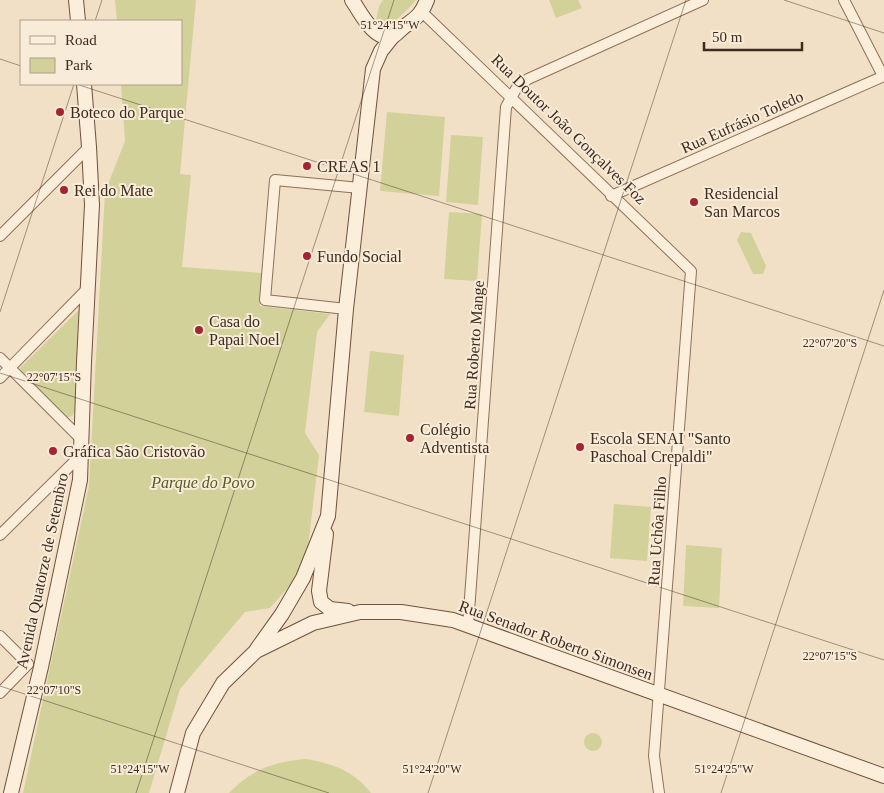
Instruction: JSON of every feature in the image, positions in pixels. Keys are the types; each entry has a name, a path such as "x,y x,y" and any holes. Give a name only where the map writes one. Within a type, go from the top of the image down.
{"street":[{"path":"76,0 78,20"},
{"path":"352,0 378,35 393,36"},
{"path":"363,17 366,0"},
{"path":"510,97 516,89 528,80 703,0"},
{"path":"844,0 883,76"},
{"path":"360,612 330,609 321,602 319,591 328,516 346,309 373,69 381,52 393,36 425,6"},
{"name":"Rua Doutor João Gonçalves Foz","path":"425,6 510,97 691,271"},
{"name":"Rua Eufrásio Toledo","path":"611,196 883,76"},
{"name":"Avenida Quatorze de Setembro","path":"11,793 34,665 80,480 92,205 84,85"},
{"name":"Rua Roberto Mange","path":"468,625 506,107 510,97"},
{"path":"0,236 89,147"},
{"path":"346,309 266,300 275,180 360,188"},
{"name":"Rua Uchôa Filho","path":"659,793 654,756 691,271"},
{"path":"0,378 88,288"},
{"path":"0,358 81,439"},
{"path":"0,535 81,455"},
{"path":"256,651 282,614 303,578 328,516"},
{"name":"Rua Senador Roberto Simonsen","path":"177,793 193,733 223,684 256,651 312,623 360,612 401,612 453,620 884,776"},
{"path":"0,636 34,665 0,693"}],"green space":[{"name":"Parque do Povo","path":"115,0 196,0 180,174 191,175 182,267 262,273 260,306 330,314 317,332 305,433 319,455 308,547 294,581 270,608 245,612 180,689 149,793 23,793 89,486 105,192 125,141 121,85 182,85 182,20 117,20"},
{"path":"383,0 416,0 389,27 383,28 376,20 379,6"},
{"path":"549,0 578,0 582,8 556,18"},
{"path":"387,112 445,117 439,196 380,191"},
{"path":"451,135 483,137 478,205 446,202"},
{"path":"449,212 482,214 477,281 444,279"},
{"path":"741,232 751,233 766,266 763,274 753,274 737,240"},
{"path":"79,310 75,411 72,416 66,418 21,373 20,368"},
{"path":"370,351 404,355 399,416 364,412"},
{"path":"614,504 651,507 647,561 610,558"},
{"path":"686,545 722,548 719,608 683,606"},
{"path":"593,733 601,738 602,742 597,750 593,751 585,746 584,742 589,734"},
{"path":"306,759 325,763 350,773 371,793 229,793 249,776 264,768 288,761"}],"place":[{"name":"Boteco do Parque","path":"60,112"},
{"name":"CREAS 1","path":"307,166"},
{"name":"Rei do Mate","path":"64,190"},
{"name":"Residencial San Marcos","path":"694,202"},
{"name":"Fundo Social","path":"307,256"},
{"name":"Casa do Papai Noel","path":"199,330"},
{"name":"Colégio Adventista","path":"410,438"},
{"name":"Escola SENAI \"Santo Paschoal Crepaldi\"","path":"580,447"},
{"name":"Gráfica São Cristovão","path":"53,451"}]}
